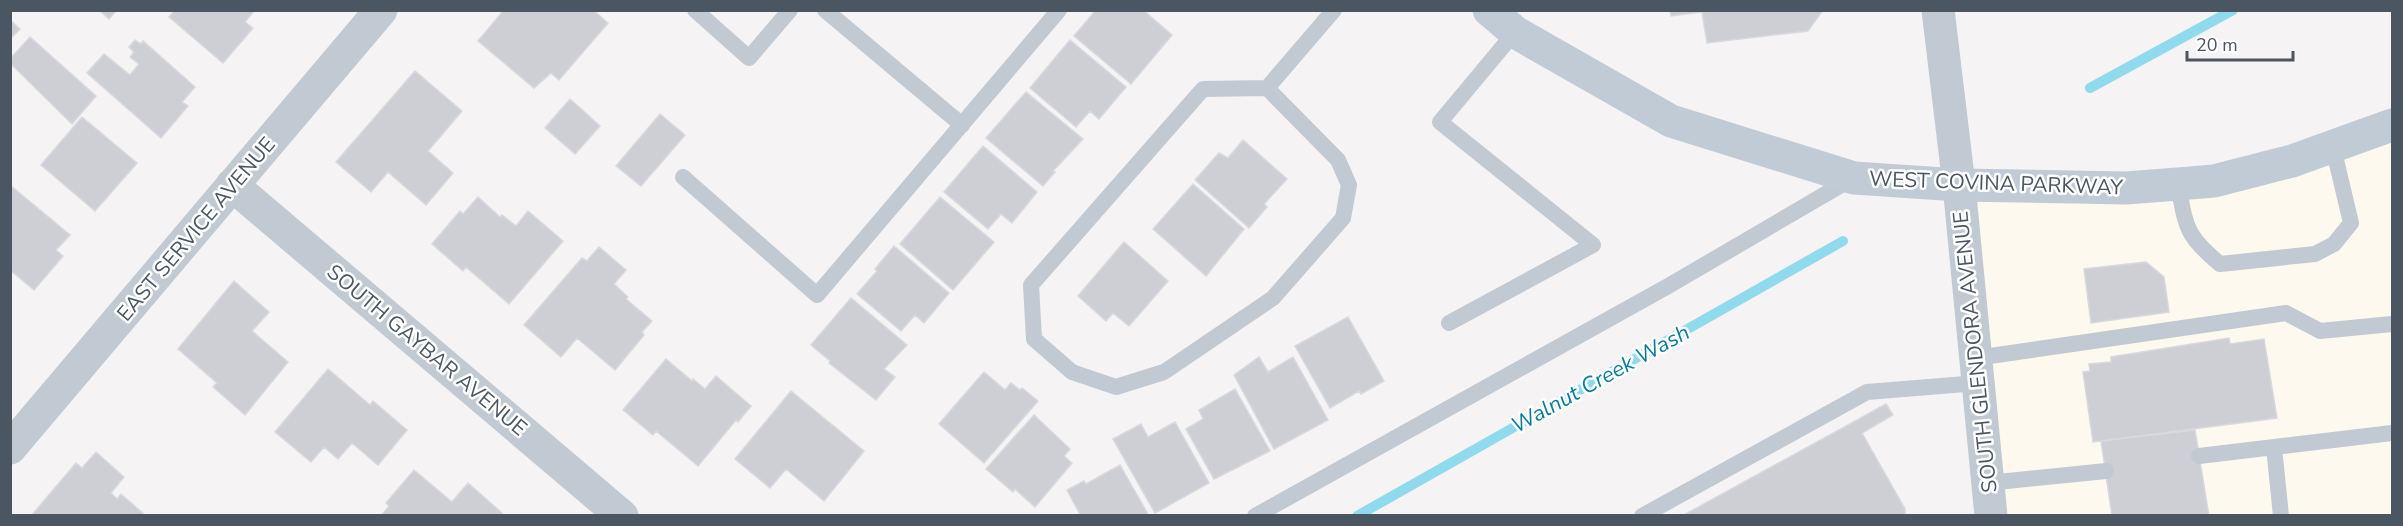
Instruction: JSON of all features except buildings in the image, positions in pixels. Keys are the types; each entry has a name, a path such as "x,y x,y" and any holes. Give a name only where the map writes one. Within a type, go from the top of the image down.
{"main road":[{"name":"WEST COVINA PARKWAY","path":"1489,10 1515,32 1671,121 1854,178 1959,185 2126,188 2178,184 2214,180 2292,161 2392,125"}],"street":[{"name":"EAST SERVICE AVENUE","path":"10,448 381,10"},
{"name":"SOUTH GLENDORA AVENUE","path":"1938,11 1959,185 1991,516"},
{"name":"SOUTH GAYBAR AVENUE","path":"232,185 622,516"}],"lane":[{"path":"695,10 749,58 790,10"},
{"path":"825,10 962,125"},
{"path":"683,177 818,295 1059,10"},
{"path":"1267,88 1338,160 1349,185 1343,218 1273,298 1164,372 1116,387 1072,372 1034,339 1030,285 1203,89 1267,88 1334,10"},
{"path":"1449,323 1593,245 1440,122 1515,32"},
{"path":"2178,184 2186,226 2199,246 2220,264 2315,254 2334,244 2351,223 2333,147"},
{"path":"1255,516 1670,285 1854,178"},
{"path":"1642,516 1867,392 2286,313 2320,331 2392,324"},
{"path":"2199,456 2392,433"},
{"path":"2274,447 2281,516"},
{"path":"1988,483 2106,471"}],"shaded area":[{"path":"2392,125 2392,515 1991,515 1959,185 2126,188"}],"waterway":[{"name":"Walnut Creek Wash","path":"2090,88 2233,10"},
{"name":"Walnut Creek Wash","path":"1357,516 1843,241"}]}
